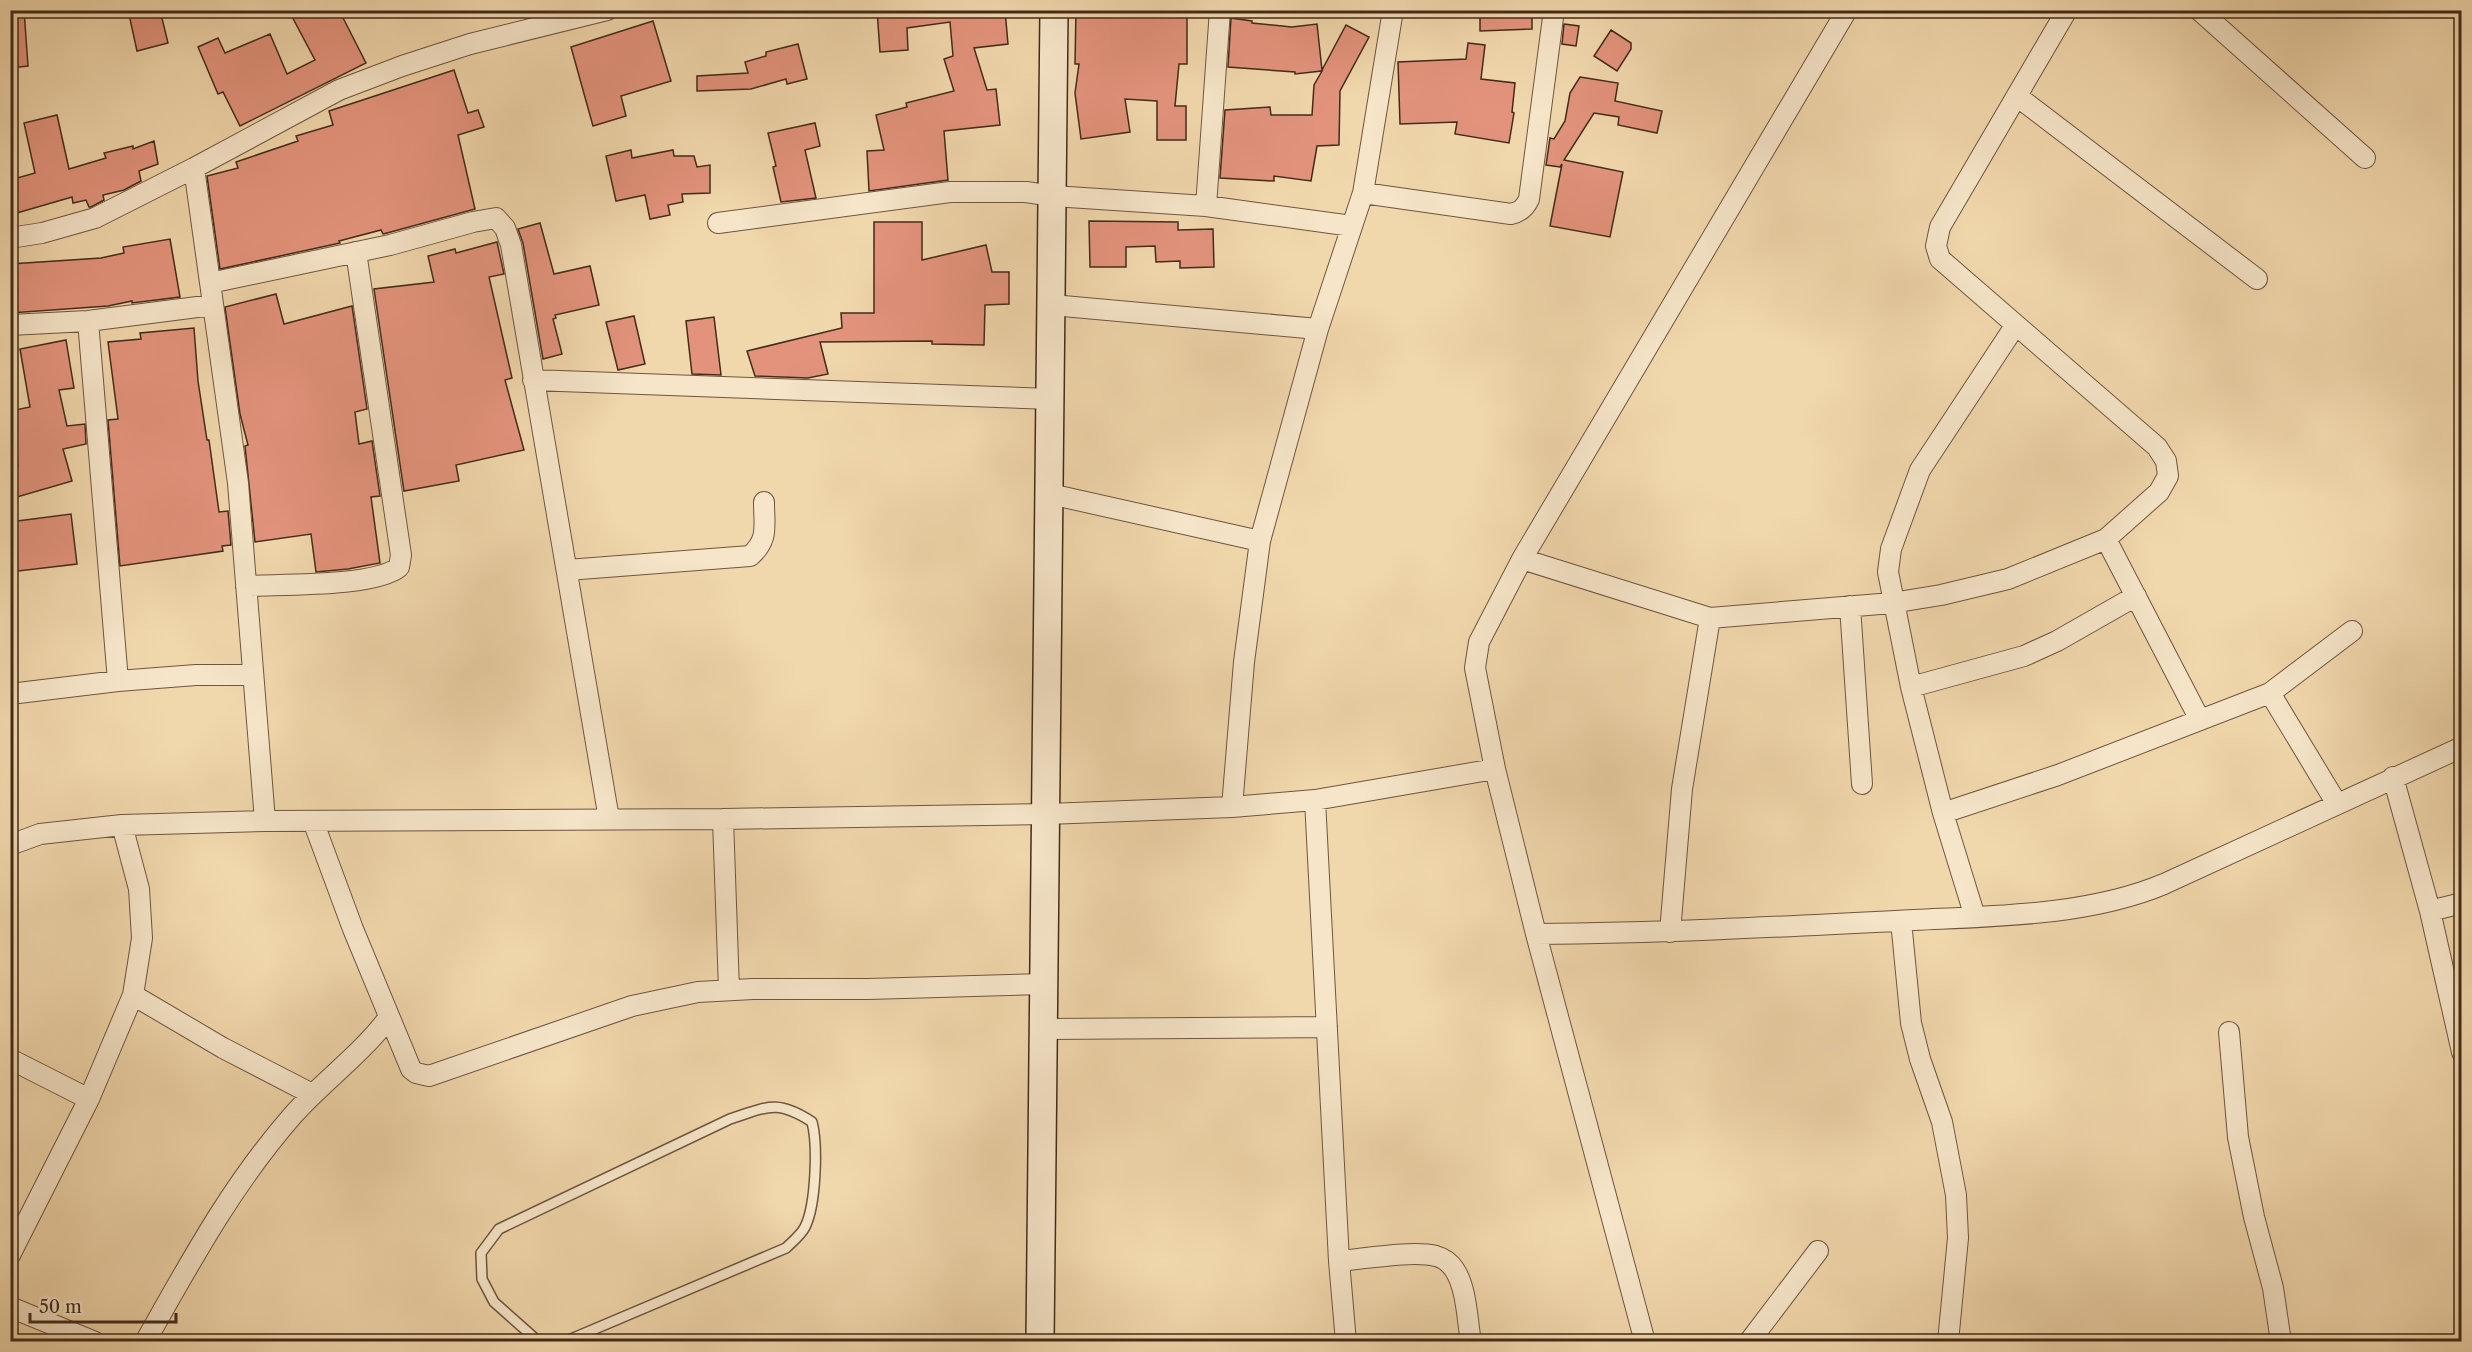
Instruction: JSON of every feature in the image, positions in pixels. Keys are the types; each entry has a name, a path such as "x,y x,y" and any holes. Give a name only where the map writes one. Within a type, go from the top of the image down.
{"main road":[{"path":"1040,1341 1054,10"}],"street":[{"path":"10,238 42,233 95,218 339,90 470,44 607,10"},
{"path":"1206,206 1220,10"},
{"path":"1232,807 1244,662 1260,541 1318,329 1363,193 1393,10"},
{"path":"1363,193 1510,214 1519,212 1526,206 1529,199 1554,10"},
{"path":"1645,1341 1536,934 1496,769 1475,668 1479,642 1522,560 1847,10"},
{"path":"1522,560 1710,618 1892,603 1941,595 2008,579 2106,539 2159,492 2168,476 2166,461 2157,447 1940,259 1936,246 1940,227 2067,10"},
{"path":"2199,10 2365,158"},
{"path":"2018,97 2257,279"},
{"path":"194,168 238,483 265,821"},
{"path":"718,223 950,192 1026,192 1053,196 1206,206 1352,226"},
{"path":"210,283 356,252 496,218 505,228 511,245 609,819"},
{"path":"246,586 358,580 392,573 399,567 401,555 356,252"},
{"path":"1052,304 1318,329"},
{"path":"10,325 88,321 213,305"},
{"path":"88,321 118,681"},
{"path":"1975,917 1943,813 1911,687 1887,572 1891,549 1920,470 2015,326"},
{"path":"533,380 1051,399"},
{"path":"1050,494 1260,541"},
{"path":"567,570 750,556 761,547 764,533 764,502"},
{"path":"2106,539 2200,720"},
{"path":"1911,687 2024,656 2057,641 2136,596"},
{"path":"1850,606 1862,784"},
{"path":"1670,933 1682,789 1710,618"},
{"path":"1943,813 2058,775 2271,693 2352,631"},
{"path":"10,694 118,681 196,675 253,675"},
{"path":"2271,693 2337,804"},
{"path":"1536,934 1670,933 1975,917 2083,907 2134,896 2462,747"},
{"path":"10,845 40,834 122,825 265,821 723,819 1047,814 1232,807 1315,800 1496,769"},
{"path":"2393,777 2430,911 2462,1052"},
{"path":"1315,800 1339,1261 1346,1341"},
{"path":"723,819 729,990"},
{"path":"313,821 388,1017 411,1069 429,1076 632,1006 698,992 1045,984"},
{"path":"10,1255 18,1224 88,1099 133,995 142,938 139,889 122,825"},
{"path":"2430,911 2462,903"},
{"path":"1901,921 1911,1023 1920,1059 1942,1122 1956,1196 1958,1238 1948,1341"},
{"path":"133,995 223,1048 312,1094"},
{"path":"145,1341 238,1184 312,1094 375,1036 388,1017"},
{"path":"1044,1029 1327,1027"},
{"path":"2229,1032 2238,1137 2254,1217 2273,1288 2282,1341"},
{"path":"10,1059 88,1099"},
{"path":"1749,1341 1818,1251"},
{"path":"1339,1261 1410,1255 1435,1256 1446,1261 1455,1271 1461,1289 1471,1341"},
{"path":"10,1307 95,1341"}],"lane":[{"path":"539,1341 494,1302 482,1279 481,1253 499,1230 730,1119 771,1106 793,1109 812,1122 816,1137 813,1191 805,1228 786,1248 564,1341"}],"building":[{"path":"10,10 24,10 28,66 10,68"},
{"path":"128,10 160,10 168,43 137,51"},
{"path":"339,10 366,63 240,126 223,92 218,94 198,47 218,38 225,53 270,34 287,74 315,60 289,11"},
{"path":"877,10 1005,10 1008,44 974,48 987,90 996,89 1000,125 944,131 948,180 869,191 867,151 884,150 876,115 907,107 906,103 954,91 944,59 953,56 950,22 907,28 908,50 880,52"},
{"path":"1076,10 1187,10 1187,64 1179,64 1175,106 1186,106 1186,140 1157,140 1157,101 1125,99 1130,132 1081,139 1075,93 1079,64 1075,64"},
{"path":"1480,10 1532,10 1532,29 1480,31"},
{"path":"1231,18 1252,21 1252,23 1292,27 1317,24 1322,70 1346,25 1369,37 1340,91 1339,145 1317,146 1311,181 1274,176 1274,181 1220,178 1225,110 1270,107 1271,115 1312,115 1314,85 1322,71 1295,74 1295,72 1228,67"},
{"path":"653,21 671,81 621,96 626,116 593,126 571,47"},
{"path":"1564,24 1579,26 1576,46 1562,44"},
{"path":"1611,30 1631,43 1631,49 1617,71 1594,56"},
{"path":"1468,43 1485,45 1481,79 1515,83 1512,112 1514,113 1509,143 1455,134 1457,122 1400,124 1398,62 1466,59"},
{"path":"798,44 807,79 787,84 786,79 751,89 697,91 697,76 748,73 745,62 766,56 766,52"},
{"path":"454,70 468,113 478,110 484,127 458,135 475,209 383,234 381,230 339,241 340,243 220,269 207,176 238,168 236,162 298,141 296,136 333,125 329,111"},
{"path":"1580,77 1618,83 1615,101 1662,111 1657,133 1618,125 1619,117 1594,113 1564,160 1623,172 1610,237 1550,226 1562,164 1560,167 1546,165 1550,138 1554,139 1565,121 1570,93"},
{"path":"57,115 69,169 106,158 104,153 133,146 133,149 154,141 158,164 139,171 141,181 124,190 103,195 104,200 91,207 86,200 73,203 72,197 10,215 10,180 35,173 24,123"},
{"path":"815,123 820,146 805,150 816,198 781,202 768,133"},
{"path":"631,150 632,158 673,150 674,156 694,156 697,167 710,165 710,193 682,194 683,202 668,205 670,215 650,219 645,195 616,201 606,156"},
{"path":"1089,221 1178,222 1178,230 1213,229 1214,267 1180,268 1180,261 1156,262 1155,246 1126,247 1126,267 1090,267"},
{"path":"874,222 922,222 922,260 986,245 992,272 1009,272 1009,304 985,305 984,345 932,344 932,341 820,342 828,374 808,378 755,376 747,351 842,328 841,313 874,313"},
{"path":"540,223 554,274 590,266 599,305 555,315 556,318 553,319 562,354 543,359 523,243 518,229"},
{"path":"170,239 180,297 132,303 132,301 108,306 10,313 10,264 101,258 124,253 123,247"},
{"path":"497,242 504,274 489,277 512,378 505,380 524,450 456,465 459,481 404,491 374,289 434,282 428,256 455,249 456,253"},
{"path":"276,294 284,324 352,306 367,409 355,412 359,444 372,441 380,496 371,497 380,563 316,572 311,534 255,542 245,446 248,445 240,414 225,307"},
{"path":"634,316 645,364 618,370 606,322"},
{"path":"714,317 721,375 692,374 686,321"},
{"path":"194,328 198,381 219,512 228,511 231,545 222,546 223,551 120,566 108,420 118,419 108,342 141,339 140,333"},
{"path":"66,340 74,388 59,390 67,426 85,424 86,444 63,449 72,481 10,499 10,467 18,466 10,411 30,407 20,349"},
{"path":"71,514 77,564 10,572 10,522"}]}
